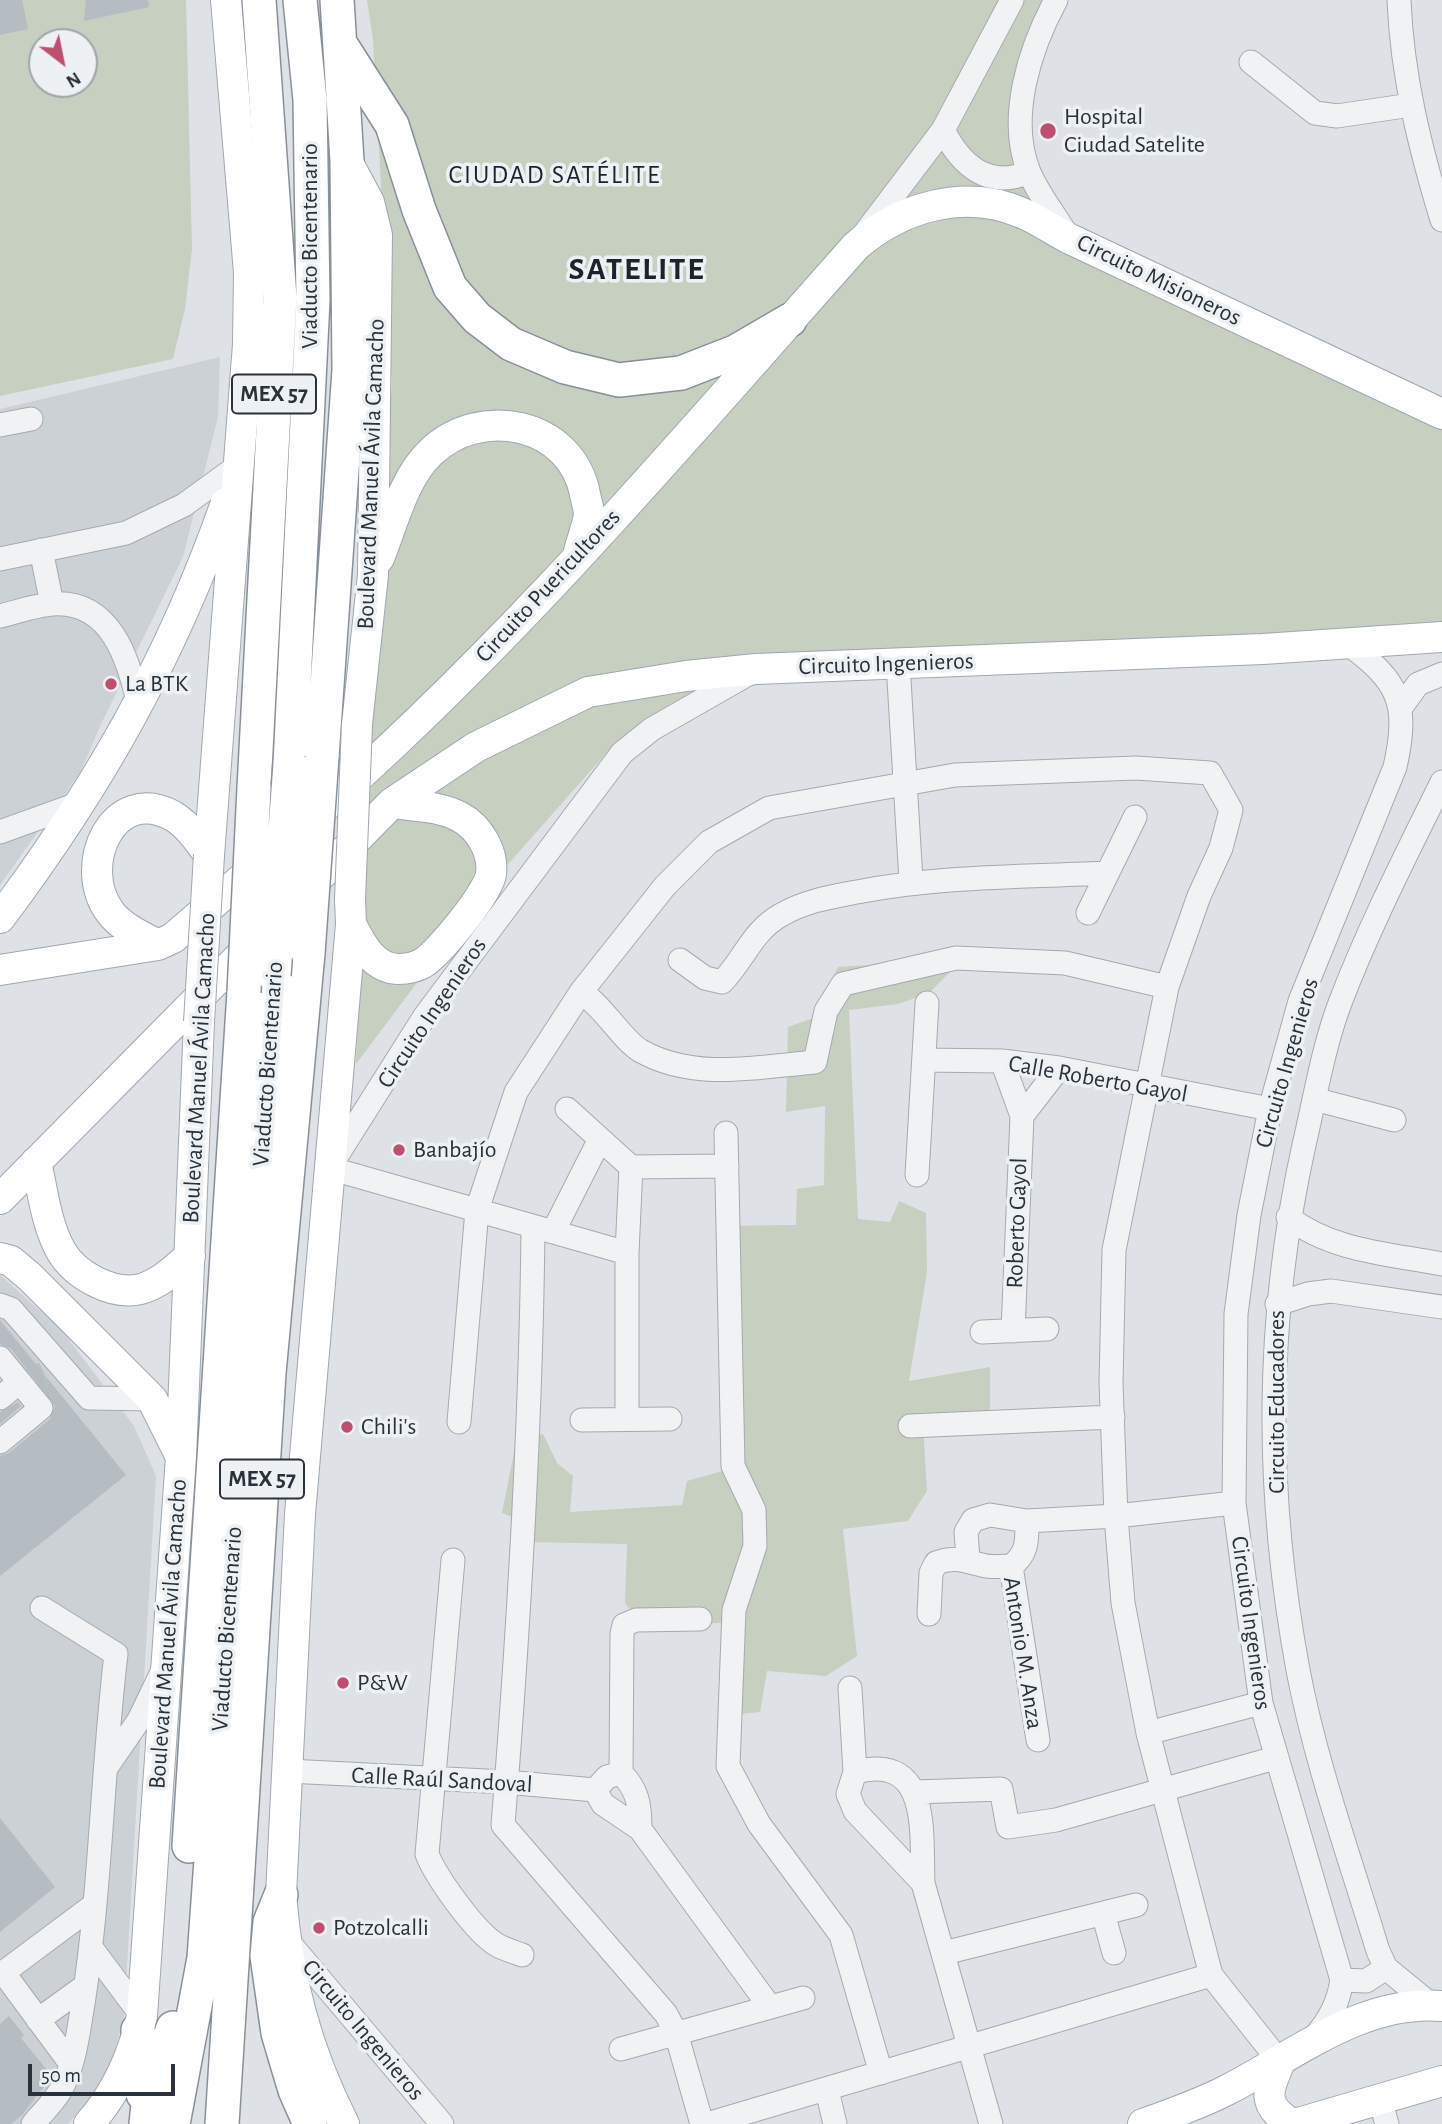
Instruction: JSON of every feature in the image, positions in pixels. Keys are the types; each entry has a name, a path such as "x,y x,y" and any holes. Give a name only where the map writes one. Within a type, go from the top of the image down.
{"highway":[{"name":"Boulevard Manuel Ávila Camacho","path":"171,2124 173,2028 184,1925 244,992 280,298 258,0"},
{"name":"Viaducto Bicentenario","path":"171,2124 204,1958 289,764 313,300 310,100 300,0"},
{"name":"Boulevard Manuel Ávila Camacho","path":"222,2124 269,1373 308,953 349,370 347,160 342,46 337,0"},
{"path":"342,46 392,125 419,210 450,287 478,318 511,344 565,367 618,380 681,373 734,352 790,320"},
{"path":"281,1895 266,1937 278,2033 295,2090 310,2124"},
{"path":"140,2023 143,2093 140,2124"},
{"path":"146,2124 149,2093 173,2028"}],"main road":[{"name":"Boulevard Manuel Ávila Camacho","path":"89,2124 104,2107 124,2073 140,2023 181,1457 199,1022 209,855 248,344 249,273 226,0"},
{"name":"Boulevard Manuel Ávila Camacho","path":"344,2124 323,2083 307,2042 284,1937 281,1895 300,1514 350,911 357,724 373,575 377,235 369,202 347,160"},
{"name":"Circuito Puericultores","path":"0,970 158,945 173,938 382,758 578,558 856,246 872,232 901,216 932,205 958,202 985,204 1022,213 1070,239"},
{"name":"Circuito Misioneros","path":"1070,239 1442,414"},
{"path":"373,575 410,480 429,453 455,434 502,424 525,428 551,440 573,460 583,483 589,513 578,558"},
{"path":"0,918 83,802 139,706 199,578 239,465"},
{"path":"1349,644 1442,637"},
{"name":"Circuito Ingenieros","path":"0,1199 392,803 476,747 587,692 686,676 756,669 1349,644"},
{"path":"350,911 364,949 373,959 384,966 410,968 432,956 485,890 491,874 484,840 475,827 446,811 392,803"},
{"path":"158,945 126,927 111,914 100,896 95,875 102,838 111,826 127,814 142,809 160,811 186,827 209,855"},
{"path":"36,1162 49,1220 62,1253 86,1277 111,1287 139,1289 165,1278 190,1256"},
{"path":"0,1258 11,1261 30,1277 152,1399 181,1457"},
{"path":"1143,2124 1225,2092 1307,2045 1371,2014 1436,2005"},
{"path":"1280,2062 1269,2086 1269,2102 1276,2114 1293,2124 1384,2112 1442,2081"}],"street":[{"path":"856,246 943,130 1012,0"},
{"name":"Circuito Misioneros","path":"1056,0 1031,64 1021,108 1020,132 1029,173 1070,239"},
{"path":"1399,0 1401,38 1411,105 1442,220"},
{"path":"1251,62 1315,113 1337,116 1411,105"},
{"path":"943,130 960,158 978,173 1000,179 1029,173"},
{"path":"0,425 32,419"},
{"path":"0,559 126,533 184,505 239,465"},
{"path":"41,550 52,604"},
{"path":"0,616 52,604 74,605 94,613 108,628 131,668 139,706"},
{"path":"1349,644 1375,663 1391,682 1402,706 1419,684 1442,674"},
{"path":"898,663 911,881"},
{"name":"Circuito Ingenieros","path":"329,1168 425,1016 622,753 652,729 756,669"},
{"name":"Circuito Ingenieros","path":"1342,1980 1261,1703 1234,1503 1236,1314 1249,1215 1270,1109 1300,1001 1395,767 1401,736 1402,706"},
{"path":"459,1422 477,1210 516,1092 581,992 665,886 709,842 769,808 955,775 1136,768 1210,773 1231,810 1221,848 1199,896 1167,987 1144,1087 1114,1250 1113,1417 1116,1516 1123,1603 1148,1733 1211,1975 1280,2062"},
{"name":"Circuito Educadores","path":"1436,2005 1386,1968 1378,1951 1330,1794 1299,1672 1279,1544 1272,1424 1277,1304 1288,1217 1314,1099 1339,1006 1376,918 1442,782"},
{"path":"0,832 83,802"},
{"path":"1088,913 1135,817"},
{"path":"680,960 705,978 722,982 735,970 750,940 779,915 811,901 911,881 1107,873"},
{"path":"581,992 597,1002 640,1051 713,1071 815,1062 827,1011 844,984 956,957 1065,963 1167,987"},
{"path":"917,1175 928,1003"},
{"name":"Calle Roberto Gayol","path":"924,1060 1002,1061 1059,1068 1144,1087 1270,1109"},
{"name":"Roberto Gayol","path":"1002,1061 1022,1116 1013,1331"},
{"path":"1022,1116 1059,1068"},
{"path":"1314,1099 1394,1120"},
{"path":"567,1109 599,1141 631,1167 727,1166"},
{"path":"726,1133 733,1466 754,1510 755,1534 755,1546 734,1610 728,1766 760,1824 841,1935 881,2073"},
{"path":"599,1141 543,1230 503,1825 666,2014 676,2033 705,2124 971,2048 1211,1975"},
{"path":"627,1419 627,1253 631,1167"},
{"path":"329,1168 627,1253"},
{"path":"1288,1217 1308,1233 1335,1243 1442,1264"},
{"path":"1277,1304 1308,1294 1331,1291 1442,1307"},
{"path":"0,1305 11,1309 44,1360 89,1398 152,1399"},
{"path":"982,1332 1047,1329"},
{"path":"0,1442 41,1408 3,1381"},
{"path":"910,1426 1113,1417"},
{"path":"582,1420 670,1419"},
{"path":"929,1614 931,1573 936,1563 948,1559 968,1559 966,1532 973,1520 990,1515 1027,1521 1116,1516 1234,1503"},
{"path":"1011,1566 1021,1559 1026,1547 1027,1521"},
{"name":"Antonio M. Anza","path":"968,1559 983,1566 1011,1566 1038,1740"},
{"path":"453,1560 428,1854 435,1875 483,1933 495,1944 522,1955"},
{"path":"33,2124 60,2091 71,2064 92,1949 116,1654 43,1608"},
{"path":"640,1829 639,1804 633,1785 621,1773 624,1625 636,1620 700,1619"},
{"path":"106,1768 139,1720 167,1660"},
{"path":"850,1688 855,1772 848,1794 855,1811 923,1883"},
{"path":"1148,1733 1261,1703"},
{"path":"915,1792 1001,1789 1008,1827 1056,1820 1275,1758"},
{"path":"855,1772 877,1766 899,1773 915,1792 921,1818 923,1883 991,2124"},
{"name":"Calle Raúl Sandoval","path":"288,1771 506,1782 595,1790"},
{"path":"621,1773 607,1777 595,1790 603,1804 640,1829 770,2007"},
{"path":"71,2064 2,1973 94,1905"},
{"path":"944,1954 1136,1905"},
{"path":"1102,1913 1114,1953"},
{"name":"Circuito Ingenieros","path":"284,1937 442,2124"},
{"path":"92,1949 140,2023"},
{"path":"1307,2045 1329,2020 1338,2000 1342,1980 1366,1981 1386,1968"},
{"path":"38,2020 85,1986"},
{"path":"621,2049 803,1998"},
{"path":"323,2083 359,2124"},
{"path":"827,2090 835,2124"}],"shaded area":[{"path":"220,357 218,417 183,557 80,773 0,885 0,409"},
{"path":"0,1275 61,1329 134,1426 156,1476 124,2016 108,2077 68,2124 0,2124"}],"green space":[{"path":"0,0 186,0 192,249 185,309 173,359 0,396"},
{"path":"367,0 1050,0 1013,107 1069,242 1442,423 1442,632 797,667 617,741 494,880 356,1064 380,534 392,383 373,40"},
{"path":"947,960 954,968 929,993 898,1004 849,1010 858,1219 890,1222 899,1201 926,1213 927,1272 909,1381 990,1367 990,1422 923,1425 927,1491 908,1521 843,1529 857,1656 826,1676 767,1671 760,1712 720,1716 721,1623 642,1625 625,1603 627,1544 525,1542 525,1522 502,1513 516,1442 543,1434 557,1463 573,1476 570,1512 682,1505 687,1481 726,1470 718,1226 796,1225 797,1189 824,1185 825,1106 786,1112 788,1027 816,1017 838,967"}],"building":[{"path":"0,0 22,0 28,29 0,35"},
{"path":"86,0 148,0 149,7 84,21"},
{"path":"0,1320 126,1475 0,1576 0,1456 9,1453 50,1419 55,1406 11,1349 0,1344"},
{"path":"18,1402 21,1406 0,1424 0,1412"},
{"path":"0,1818 55,1887 0,1932"},
{"path":"9,2016 24,2035 21,2038 52,2076 22,2115 11,2124 0,2124 0,2024"}],"tunnel":[{"path":"3,1380 30,1357"},
{"path":"11,1389 44,1373"}],"place":[{"name":"Hospital Ciudad Satelite","path":"1048,131"},
{"name":"La BTK","path":"111,684"},
{"name":"Banbajío","path":"399,1150"},
{"name":"Chili's","path":"347,1427"},
{"name":"P&W","path":"343,1683"},
{"name":"Potzolcalli","path":"319,1928"}],"district":[{"name":"CIUDAD SATÉLITE","path":"555,175"},
{"name":"SATELITE","path":"637,269"}]}
